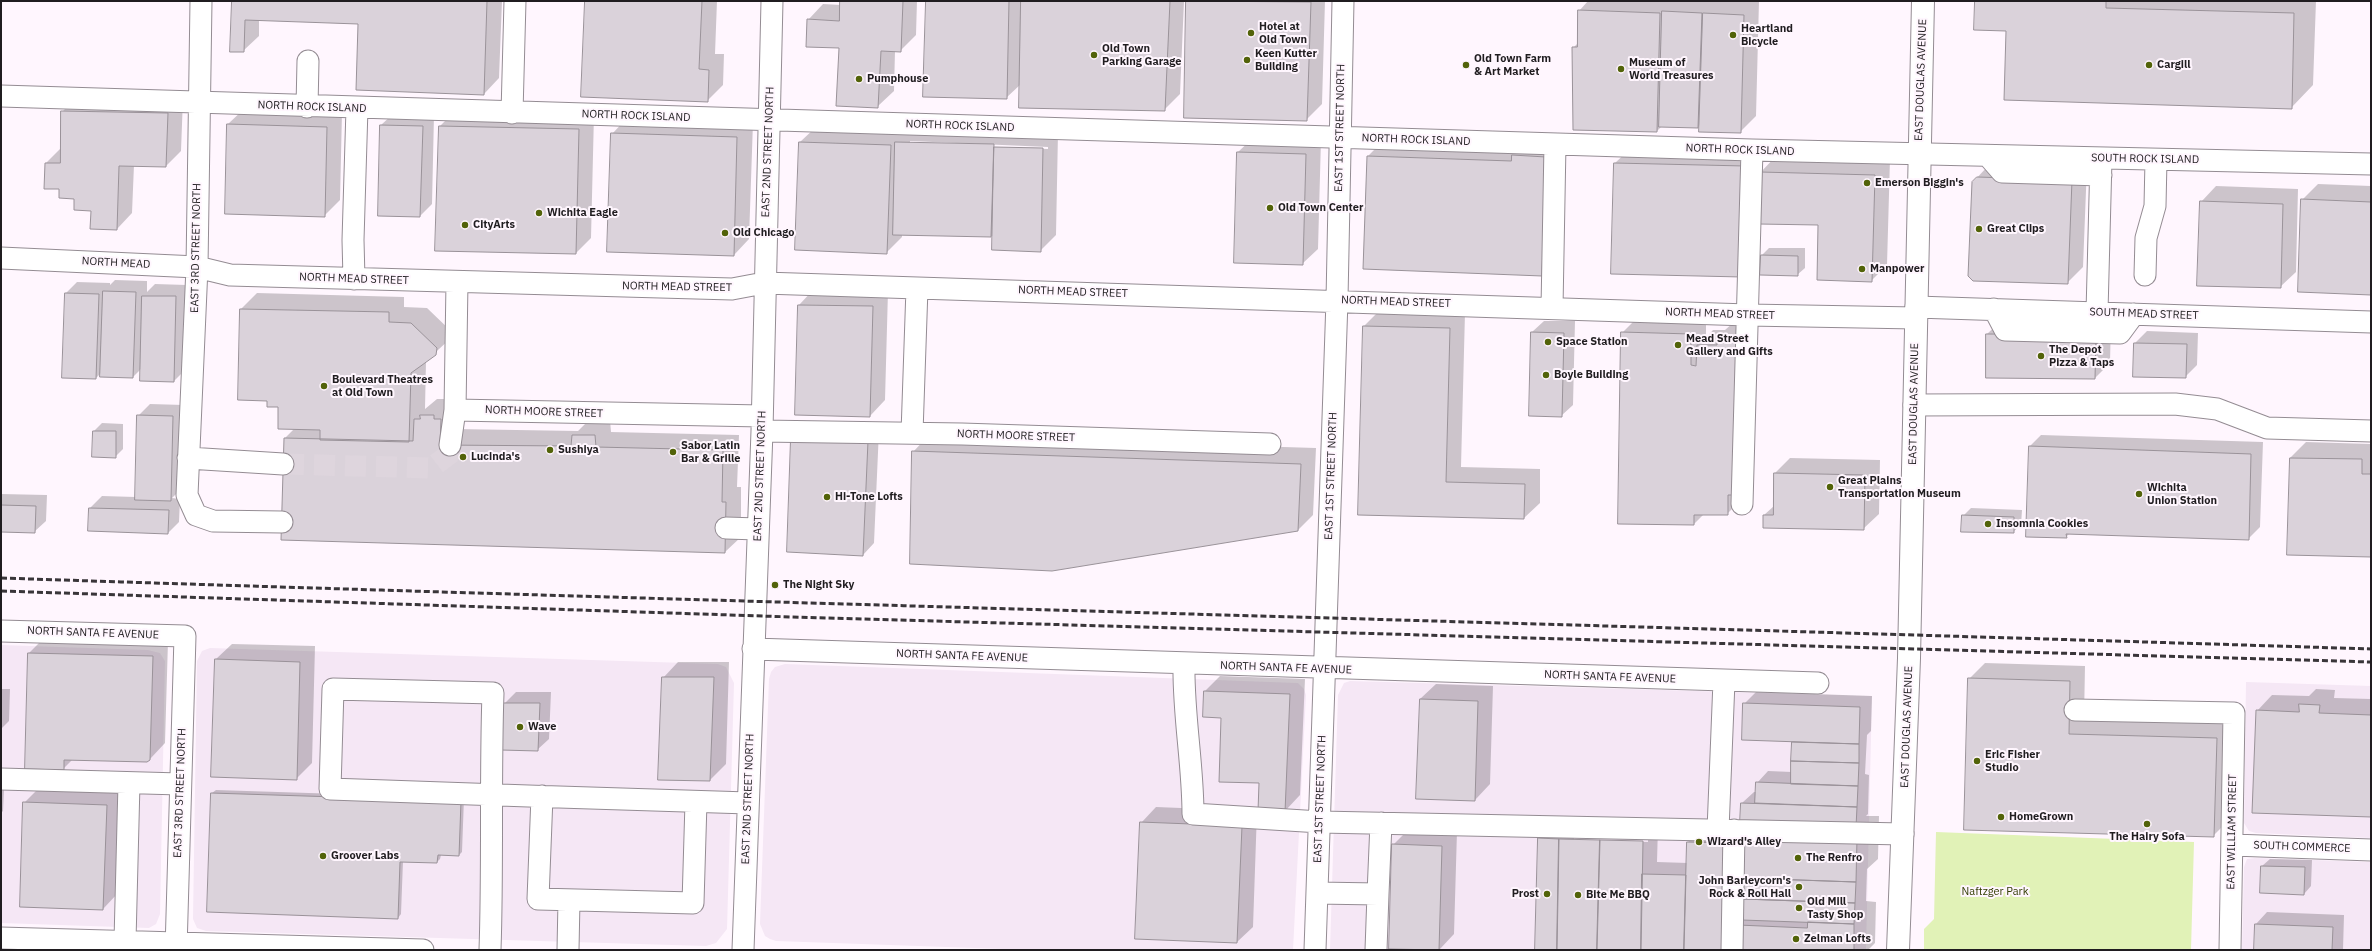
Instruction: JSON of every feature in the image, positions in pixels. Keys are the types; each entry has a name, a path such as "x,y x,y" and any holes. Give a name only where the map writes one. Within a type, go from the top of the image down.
{"main road":[{"name":"EAST DOUGLAS AVENUE","path":"1898,950 1903,834 1923,1"}],"street":[{"name":"EAST 3RD STREET NORTH","path":"201,1 198,104 197,267 187,495 196,515 213,521 282,522"},
{"path":"512,113 515,1"},
{"name":"EAST 2ND STREET NORTH","path":"743,950 762,423 764,282 772,1"},
{"name":"EAST 1ST STREET NORTH","path":"1315,950 1337,300 1339,138 1343,1"},
{"path":"307,107 308,61"},
{"name":"NORTH ROCK ISLAND","path":"1,96 198,104 1919,155"},
{"path":"354,279 353,240 357,108"},
{"path":"1552,308 1555,144"},
{"path":"1742,504 1752,150"},
{"name":"SOUTH ROCK ISLAND","path":"1919,155 1988,156 2101,167 2156,160 2371,164"},
{"path":"2145,275 2146,238 2155,206 2156,160"},
{"path":"2097,312 2101,167"},
{"name":"NORTH MEAD","path":"1,258 197,267 230,275"},
{"name":"NORTH MEAD STREET","path":"230,275 732,289 764,282 1337,300 1748,315 1916,312"},
{"path":"450,445 455,410 457,282"},
{"path":"912,433 917,288"},
{"path":"1994,309 2005,330 2120,333 2134,314"},
{"name":"SOUTH MEAD STREET","path":"1916,312 1994,309 2371,322"},
{"path":"1914,405 2175,404 2217,409 2267,428 2371,431"},
{"name":"NORTH MOORE STREET","path":"455,410 762,423 912,433 1270,444"},
{"path":"188,458 283,464"},
{"path":"726,528 758,529"},
{"name":"NORTH SANTA FE AVENUE","path":"1,631 185,636"},
{"name":"EAST 3RD STREET NORTH","path":"176,946 185,636"},
{"name":"NORTH SANTA FE AVENUE","path":"754,649 1325,669 1818,684"},
{"path":"1184,664 1183,691 1193,777 1193,814 1320,822 1903,834"},
{"path":"1724,681 1726,830 1732,950"},
{"path":"490,950 492,794 493,693 333,689 330,789 492,794 696,802 748,803"},
{"name":"EAST WILLIAM STREET","path":"2075,710 2234,713 2230,950"},
{"path":"1,780 180,784"},
{"path":"125,941 128,783"},
{"path":"542,796 538,899 693,903 696,802"},
{"path":"1376,950 1381,823"},
{"name":"SOUTH COMMERCE","path":"2232,845 2371,850"},
{"path":"1317,894 1378,894"},
{"path":"568,950 569,900"},
{"path":"1,938 125,941 176,946 422,950"}],"shaded area":[{"path":"1,645 148,650 160,653 165,661 160,914 156,924 149,928 1,923"},
{"path":"210,648 718,664 726,667 734,683 727,929 716,943 706,946 206,931 197,928 193,919 197,661 202,651"},
{"path":"785,664 1298,683 1304,689 1306,695 1293,950 1032,950 776,941 770,939 765,936 760,924 769,679 771,672 775,667"},
{"path":"1350,681 1872,696 1866,950 1330,950 1338,695 1344,683"},
{"path":"2246,682 2371,686 2371,838 2256,833 2249,831 2244,823"},
{"path":"2247,859 2371,862 2371,950 2242,950 2244,867"}],"green space":[{"name":"Naftzger Park","path":"1936,832 2194,842 2191,950 1924,950 1924,929 1934,919"}],"building":[{"path":"232,1 487,1 484,95 356,90 358,24 245,20 244,52 230,52"},
{"path":"585,1 702,1 699,69 709,70 708,102 581,97"},
{"name":"Pumphouse","path":"840,1 903,1 901,52 881,51 878,108 836,106 839,48 806,47 807,19 839,21"},
{"path":"926,1 1009,1 1007,99 923,97"},
{"name":"Old Town Parking Garage","path":"1021,1 1170,1 1165,111 1019,108"},
{"name":"Keen Kutter Building","path":"1186,1 1311,2 1307,121 1184,118"},
{"name":"Cargill","path":"1975,1 2106,1 2106,8 2294,13 2292,109 2004,100 2006,31 1974,30"},
{"path":"1578,10 1660,13 1657,132 1573,130 1572,47 1577,47"},
{"path":"1662,11 1702,13 1698,128 1659,127"},
{"path":"1703,13 1744,15 1741,133 1699,132"},
{"path":"61,111 168,113 166,167 119,166 117,230 90,229 91,211 74,210 74,199 59,198 59,189 44,189 45,163 60,163"},
{"path":"227,124 327,127 325,217 225,214"},
{"path":"380,125 423,126 420,217 378,216"},
{"path":"439,126 579,129 576,254 435,251"},
{"path":"611,133 737,137 734,256 607,252"},
{"path":"799,142 891,145 887,254 795,250"},
{"path":"895,142 994,144 991,237 893,235"},
{"path":"994,147 1043,148 1041,252 992,250"},
{"name":"Old Town Center","path":"1237,152 1306,154 1303,265 1234,263"},
{"path":"1512,155 1546,157 1542,276 1363,269 1367,156 1511,161"},
{"path":"1614,163 1745,166 1742,277 1611,274"},
{"path":"1760,172 1875,175 1872,282 1817,280 1818,225 1758,224"},
{"path":"1977,177 2072,180 2068,284 1973,281 1968,276 1972,182"},
{"path":"2301,199 2371,202 2371,295 2298,292"},
{"path":"2200,201 2283,204 2281,288 2197,286"},
{"path":"1761,255 1798,256 1798,276 1760,275"},
{"path":"103,291 136,292 133,378 100,377"},
{"path":"65,293 99,294 96,379 62,378"},
{"path":"142,296 176,296 174,382 140,381"},
{"path":"798,305 873,306 870,417 795,415"},
{"name":"Boulevard Theatres at Old Town","path":"240,309 389,312 389,322 411,323 437,348 436,355 411,373 409,442 320,440 320,430 278,429 278,407 267,407 267,401 238,400"},
{"path":"1363,326 1450,328 1446,482 1525,484 1524,519 1358,515"},
{"name":"Boyle Building","path":"1531,332 1564,333 1562,417 1529,416"},
{"path":"1621,332 1691,334 1691,365 1696,366 1697,345 1717,345 1717,337 1740,337 1737,495 1728,495 1728,515 1694,515 1694,525 1618,524"},
{"name":"The Depot Pizza & Taps","path":"1986,334 2096,335 2095,379 1986,378"},
{"path":"2134,343 2187,344 2186,378 2133,377"},
{"path":"137,415 173,416 171,501 135,500"},
{"path":"420,415 434,415 434,419 441,419 440,445 571,446 572,435 595,435 596,447 723,450 722,502 726,502 725,553 281,540 284,438 413,441 414,419 420,419"},
{"path":"93,431 116,431 116,458 92,457"},
{"name":"Hi-Tone Lofts","path":"791,438 868,441 863,556 787,552"},
{"name":"Wichita Union Station","path":"2029,446 2251,454 2249,540 2066,534 2067,538 2026,537"},
{"path":"912,451 1301,464 1298,531 1052,571 910,564"},
{"path":"2290,458 2362,459 2362,474 2371,474 2371,557 2287,555"},
{"path":"1774,473 1865,475 1864,530 1763,528 1763,515 1773,515"},
{"path":"1,505 36,506 35,533 1,532"},
{"path":"89,508 169,510 168,534 88,531"},
{"name":"Insomnia Cookies","path":"1962,515 2014,517 2014,533 1961,532"},
{"path":"28,653 153,656 150,760 147,762 64,760 64,770 25,769"},
{"path":"215,659 300,662 297,780 211,777"},
{"path":"662,677 714,677 710,781 658,780"},
{"path":"1968,678 2070,681 2069,734 2217,738 2214,837 1964,830"},
{"path":"1204,691 1290,694 1285,812 1258,811 1259,783 1219,782 1221,718 1203,717"},
{"path":"1420,699 1478,701 1475,801 1416,799"},
{"name":"Wave","path":"503,703 540,703 538,751 501,750"},
{"path":"1743,703 1860,707 1859,744 1742,740"},
{"path":"2299,704 2320,705 2319,713 2371,715 2371,817 2252,813 2256,710 2299,712"},
{"path":"1792,742 1859,744 1859,763 1791,761"},
{"path":"1791,761 1859,763 1858,786 1791,784"},
{"path":"1756,782 1858,786 1857,807 1755,803"},
{"name":"Groover Labs","path":"211,793 461,801 459,856 438,855 437,863 400,862 398,919 207,912"},
{"path":"23,802 107,805 103,910 20,907"},
{"path":"1741,803 1857,807 1856,827 1740,823"},
{"path":"1140,822 1242,826 1237,943 1135,939"},
{"name":"The Renfro","path":"1740,834 1857,838 1856,882 1739,878"},
{"name":"Prost","path":"1538,838 1559,839 1557,950 1535,950"},
{"name":"Bite Me BBQ","path":"1559,839 1600,840 1597,950 1557,950"},
{"path":"1600,840 1643,841 1641,950 1597,950"},
{"path":"1687,842 1730,843 1727,950 1684,950"},
{"path":"1392,844 1442,846 1439,950 1389,949"},
{"path":"2261,866 2305,867 2304,895 2260,893"},
{"path":"1642,874 1686,875 1684,950 1641,950"},
{"name":"John Barleycorn's Rock & Roll Hall","path":"1743,878 1856,882 1855,903 1743,899"},
{"name":"Old Mill Tasty Shop","path":"1743,899 1855,903 1854,924 1742,920"},
{"name":"Zelman Lofts","path":"1808,922 1854,924 1854,950 1737,950 1738,925 1807,928"},
{"path":"2255,924 2333,927 2332,950 2254,950"}],"tunnel":[{"path":"283,464 431,468 451,453 450,445"}],"railway":[{"path":"1,578 594,597 2371,649"},
{"path":"1,591 792,617 2371,662"}],"place":[{"name":"Hotel at Old Town","path":"1251,33"},
{"name":"Heartland Bicycle","path":"1733,35"},
{"name":"Old Town Parking Garage","path":"1094,55"},
{"name":"Keen Kutter Building","path":"1247,60"},
{"name":"Old Town Farm & Art Market","path":"1466,65"},
{"name":"Cargill","path":"2149,65"},
{"name":"Museum of World Treasures","path":"1621,69"},
{"name":"Pumphouse","path":"859,79"},
{"name":"Emerson Biggin's","path":"1867,183"},
{"name":"Old Town Center","path":"1270,208"},
{"name":"Wichita Eagle","path":"539,213"},
{"name":"CityArts","path":"465,225"},
{"name":"Great Clips","path":"1979,229"},
{"name":"Old Chicago","path":"725,233"},
{"name":"Manpower","path":"1862,269"},
{"name":"Space Station","path":"1548,342"},
{"name":"Mead Street Gallery and Gifts","path":"1678,345"},
{"name":"The Depot Pizza & Taps","path":"2041,356"},
{"name":"Boyle Building","path":"1546,375"},
{"name":"Boulevard Theatres at Old Town","path":"324,386"},
{"name":"Sushiya","path":"550,450"},
{"name":"Sabor Latin Bar & Grille","path":"673,452"},
{"name":"Lucinda's","path":"463,457"},
{"name":"Great Plains Transportation Museum","path":"1830,487"},
{"name":"Wichita Union Station","path":"2139,494"},
{"name":"Hi-Tone Lofts","path":"827,497"},
{"name":"Insomnia Cookies","path":"1988,524"},
{"name":"The Night Sky","path":"775,585"},
{"name":"Wave","path":"520,727"},
{"name":"Eric Fisher Studio","path":"1977,761"},
{"name":"HomeGrown","path":"2001,817"},
{"name":"The Hairy Sofa","path":"2147,824"},
{"name":"Wizard's Alley","path":"1699,842"},
{"name":"Groover Labs","path":"323,856"},
{"name":"The Renfro","path":"1798,858"},
{"name":"John Barleycorn's Rock & Roll Hall","path":"1799,887"},
{"name":"Prost","path":"1547,894"},
{"name":"Bite Me BBQ","path":"1578,895"},
{"name":"Old Mill Tasty Shop","path":"1799,908"},
{"name":"Zelman Lofts","path":"1796,939"}]}
